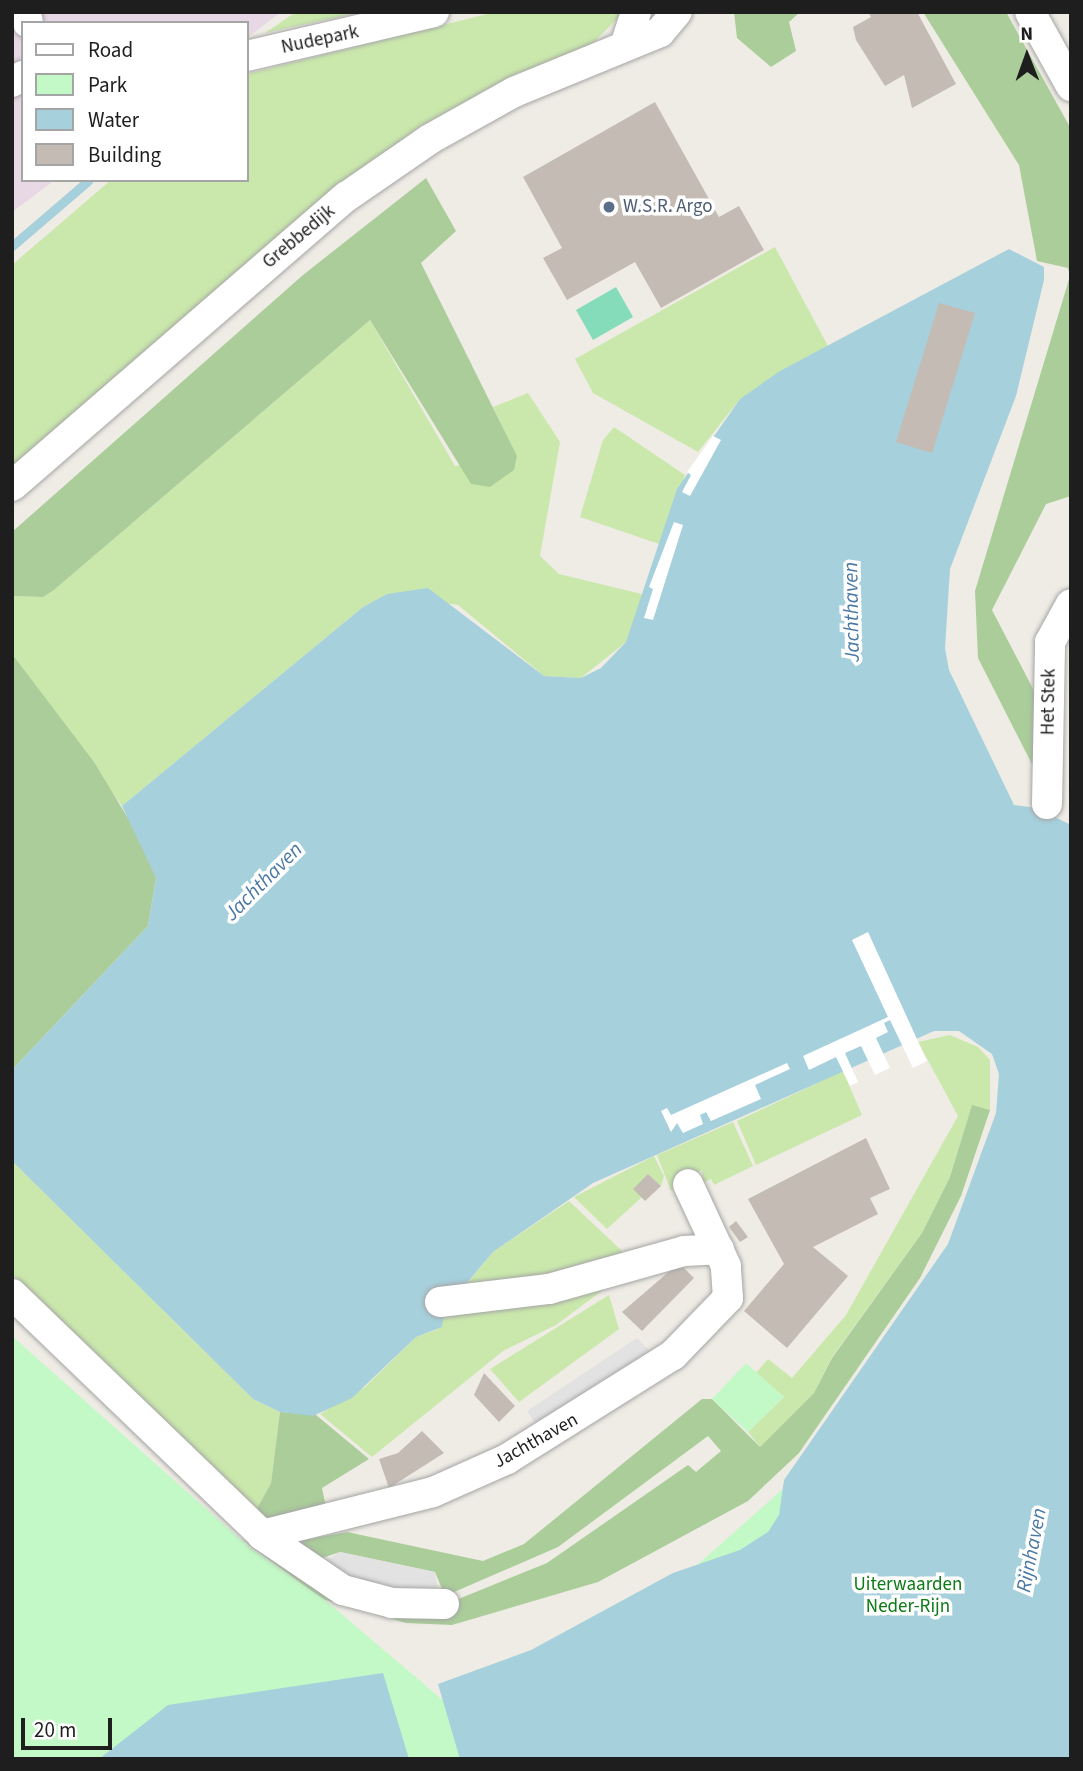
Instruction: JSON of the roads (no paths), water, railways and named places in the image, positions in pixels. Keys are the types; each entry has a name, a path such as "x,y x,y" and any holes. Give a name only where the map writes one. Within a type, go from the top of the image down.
{"street":[{"name":"Nudepark","path":"248,55 434,12"},
{"path":"625,46 636,12"},
{"name":"Grebbedijk","path":"12,486 346,197 430,139 514,92 660,32 677,12"},
{"path":"1030,12 1071,86"},
{"name":"Het Stek","path":"1047,804 1050,642 1071,604"},
{"path":"440,1302 549,1289 684,1251 719,1249 688,1184"},
{"name":"Jachthaven","path":"262,1535 433,1492 507,1459 625,1389 673,1355 728,1298 719,1249"},
{"path":"12,1294 262,1535 342,1590 391,1604 444,1604"}],"water":[{"name":"Rijnhaven","path":"1009,249 1044,267 1044,280 1016,396 950,569 945,648 949,670 1014,805 1037,808 1071,825 1071,1759 460,1759 438,1684 531,1650 673,1573 740,1550 768,1532 779,1515 784,1480 948,1244 996,1113 999,1074 992,1054 959,1031 934,1031 593,1183 493,1252 445,1309 442,1327 416,1337 352,1398 313,1416 280,1412 253,1399 12,1161 12,1070 148,926 156,878 122,806 363,607 387,594 428,588 544,676 581,678 601,668 626,642 677,489 740,399 780,371"},
{"path":"383,1673 409,1759 99,1759 168,1705"}],"waterway":[{"path":"12,246 87,182"}],"place":[{"name":"W.S.R. Argo","path":"609,207"}],"park label":[{"name":"Uiterwaarden Neder-Rijn","path":"908,1596"}]}
